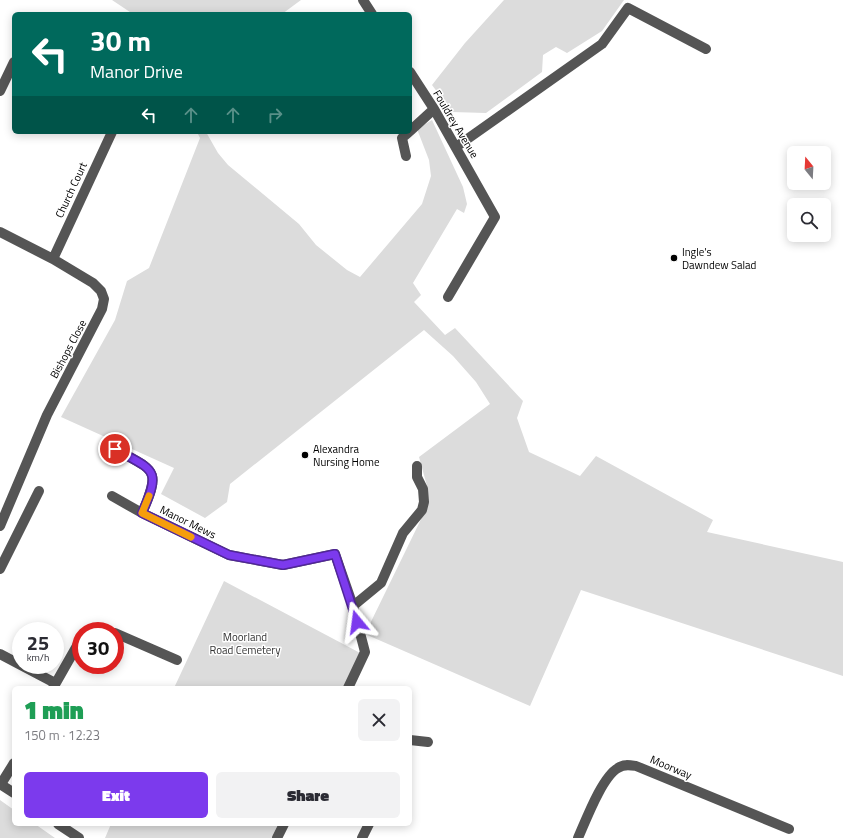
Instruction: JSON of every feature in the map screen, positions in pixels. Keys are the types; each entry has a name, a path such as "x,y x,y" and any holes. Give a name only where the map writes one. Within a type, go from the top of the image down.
{"street":[{"path":"363,0 371,12"},
{"path":"456,147 602,44 628,8 706,49"},
{"path":"0,91 12,66"},
{"name":"Fouldrey Avenue","path":"412,75 434,109 495,217 448,297"},
{"path":"412,128 434,109"},
{"name":"Church Court","path":"53,259 111,134"},
{"path":"406,134 402,138 406,156"},
{"name":"Bishops Close","path":"0,232 53,259 93,283 101,291 104,299 102,309 47,415 0,526"},
{"name":"Manor Mews","path":"115,449 146,466 154,478 152,489 142,513"},
{"path":"349,686 365,652 353,606 381,583 403,533 422,510 424,502 423,489 417,477 416,466"},
{"path":"0,569 39,491"},
{"name":"Manor Mews","path":"112,496 142,513 223,552 283,565 335,554 353,606"},
{"path":"124,638 177,660"},
{"path":"0,654 54,686 72,654"},
{"path":"412,740 428,742"},
{"name":"Moorway","path":"578,838 609,775 618,767 630,765 636,766 789,830"},
{"path":"12,766 0,784 12,792"},
{"path":"61,826 79,838"},
{"path":"277,838 283,826"},
{"path":"362,838 368,826"}],"green space":[{"path":"112,0 301,0 285,12 130,12"},
{"path":"504,0 624,0 602,31 567,53 556,47 543,55 542,72 486,113 452,112 432,85 465,43"},
{"path":"432,120 463,187 467,204 464,213 457,209 413,283 421,295 414,302 445,335 455,328 523,401 517,418 529,452 580,476 596,456 713,520 707,532 843,562 843,676 581,590 530,706 365,634 426,509 427,486 419,457 490,404 476,382 453,356 424,330 230,484 227,502 205,518 161,494 174,468 61,417 115,320 127,281 149,268 200,138 198,134 207,134 218,153 228,165 299,224 316,245 347,270 360,277 422,204 431,176 429,160 417,129"},
{"name":"Moorland Road Cemetery","path":"224,581 362,654 346,686 175,686"},
{"path":"0,800 12,809 12,826 38,826 55,838 0,838"},
{"path":"110,826 279,826 273,838 105,838"}],"slow traffic":[{"path":"149,496 142,513 191,537"}],"place":[{"name":"Ingle's Dawndew Salad","path":"674,258"},
{"name":"Alexandra Nursing Home","path":"305,455"}],"route":[{"path":"115,449 146,466 154,478 152,489 142,513 229,555 283,565 335,554 357,622"}]}
